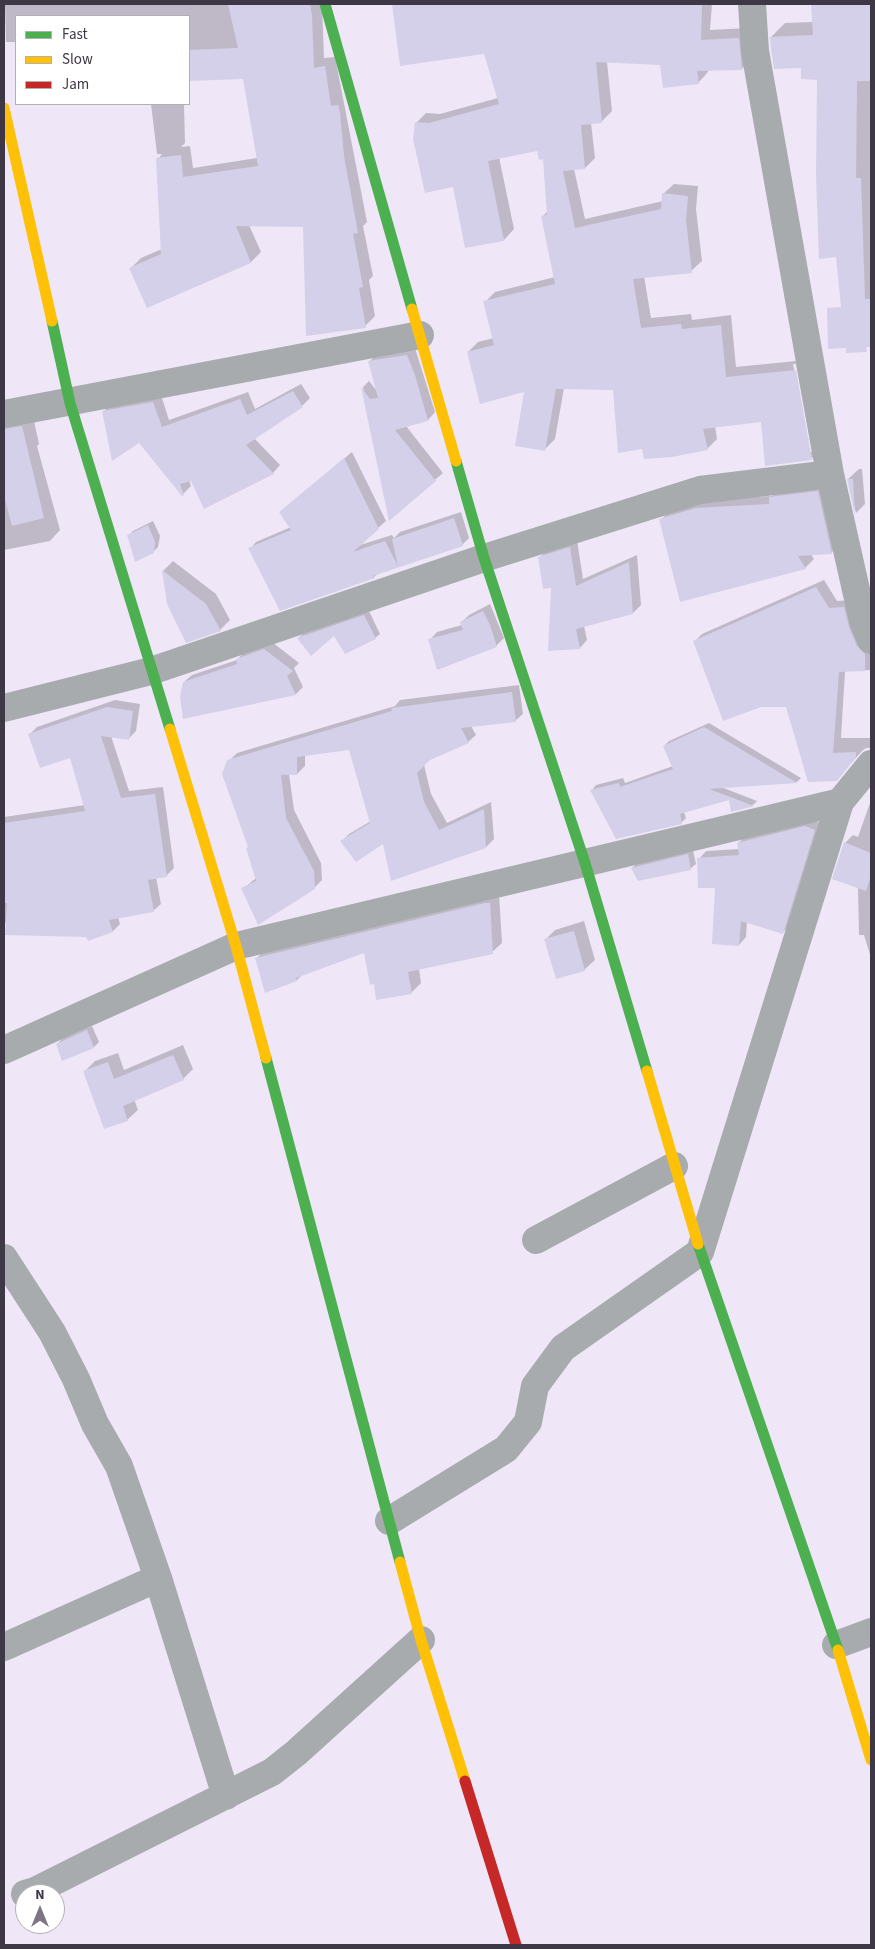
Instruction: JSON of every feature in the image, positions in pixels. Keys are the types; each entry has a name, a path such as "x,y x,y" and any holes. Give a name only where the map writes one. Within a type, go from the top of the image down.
{"street":[{"path":"325,4 484,558 585,863 700,1252 836,1646 871,1760"},
{"path":"752,4 756,51 830,474 863,621 871,640"},
{"path":"4,108 70,402 236,946 421,1640 516,1945"},
{"path":"4,414 420,335"},
{"path":"4,708 152,671 484,558 700,490 830,474"},
{"path":"389,1521 506,1449 528,1422 535,1386 563,1348 700,1252 840,802 871,764"},
{"path":"4,1050 236,946 840,802"},
{"path":"536,1240 674,1166"},
{"path":"4,1258 52,1332 95,1424 119,1466 158,1578 226,1796"},
{"path":"4,1647 158,1578"},
{"path":"836,1646 871,1632"},
{"path":"49,1884 272,1772 296,1753 421,1640"}],"building":[{"path":"228,4 310,4 314,68 325,66 331,106 338,105 340,113 344,156 358,233 353,234 363,287 359,288 366,328 306,336 303,227 236,226 251,263 147,308 129,268 161,254 156,158 181,155 183,177 258,166 243,79 190,81 190,50 238,48"},
{"path":"392,4 702,4 701,40 739,38 742,70 697,71 699,84 663,88 660,65 596,62 602,123 581,125 585,169 563,171 575,228 661,209 662,193 688,196 686,220 692,273 633,279 641,328 681,324 682,329 721,325 726,377 796,370 812,460 765,466 761,422 703,429 708,450 672,457 644,459 642,449 618,453 613,390 556,389 545,451 515,446 524,392 480,404 467,352 494,345 483,301 555,284 541,216 547,215 543,159 539,160 537,151 488,161 504,241 465,248 453,187 425,193 413,139 415,122 429,123 499,104 484,54 400,66"},
{"path":"811,4 871,4 871,81 857,81 856,178 861,178 865,299 871,299 871,347 866,347 867,352 846,353 846,348 828,349 827,308 841,307 836,257 819,259 816,176 817,80 801,79 801,68 774,69 770,37 813,35"},
{"path":"407,355 415,375 428,421 395,430 436,481 389,521 361,387 370,399 378,398 368,361"},
{"path":"293,391 303,407 246,445 274,474 204,509 191,481 180,484 184,495 182,496 139,443 112,461 102,411 153,402 162,427 240,399 247,415"},
{"path":"22,426 44,518 12,526 4,496 4,429"},
{"path":"344,458 379,529 353,552 385,541 398,566 392,539 454,518 463,546 373,576 375,578 280,611 248,548 291,530 279,512"},
{"path":"847,479 853,479 855,516"},
{"path":"818,491 832,554 798,556 806,569 680,602 659,519 696,508 769,504 769,497"},
{"path":"148,525 155,542 154,553 135,562 127,535"},
{"path":"570,547 576,586 629,562 633,614 576,629 580,649 548,651 551,588 543,589 538,557"},
{"path":"162,570 206,604 221,631 186,643 167,604"},
{"path":"816,587 829,608 844,607 849,627 857,646 865,654 865,671 839,672 833,753 856,752 856,757 837,781 808,782 786,707 761,707 723,721 693,641"},
{"path":"483,611 497,647 437,670 428,639 463,630 460,622"},
{"path":"364,615 376,639 345,654 334,636 311,656 297,638"},
{"path":"264,649 293,671 287,676 296,695 183,719 180,697 183,682 237,664 236,659"},
{"path":"512,692 516,722 461,728 469,743 430,760 417,773 424,802 439,830 484,809 486,848 391,881 383,844 356,862 340,841 370,823 349,750 297,757 297,775 281,775 286,818 314,871 315,889 258,925 241,888 256,881 246,848 248,847 222,774 227,760 392,711 391,708"},
{"path":"107,707 133,711 129,740 101,736 121,798 155,794 167,877 148,880 154,912 109,920 113,932 88,941 86,937 5,935 7,903 4,903 4,823 85,811 70,758 40,768 28,734"},
{"path":"704,727 797,783 709,789 754,806 731,812 729,800 680,814 682,824 616,839 590,790 619,783 620,787 673,769 663,746"},
{"path":"805,826 815,830 783,934 741,921 739,946 712,944 715,888 698,888 697,858 739,855 737,843"},
{"path":"844,842 871,853 871,875 866,891 832,879"},
{"path":"688,854 691,870 638,881 631,868"},
{"path":"490,903 493,954 408,972 412,994 376,1000 374,984 370,985 364,953 296,978 297,981 265,993 255,958"},
{"path":"574,931 585,971 556,979 544,939"},
{"path":"87,1030 94,1048 62,1061 56,1044"},
{"path":"173,1055 184,1080 123,1106 128,1121 104,1129 83,1071 108,1062 114,1079"}],"traffic: fast":[{"path":"325,4 412,309"},
{"path":"52,321 70,403 170,729"},
{"path":"456,461 484,558 585,863 647,1071"},
{"path":"266,1058 400,1562"},
{"path":"698,1244 838,1650"}],"traffic: slow":[{"path":"4,108 52,321"},
{"path":"412,309 456,461"},
{"path":"170,729 236,946 266,1058"},
{"path":"647,1071 698,1244"},
{"path":"400,1562 421,1640 465,1781"},
{"path":"838,1650 871,1760"}],"traffic: jam":[{"path":"465,1781 516,1945"}]}
